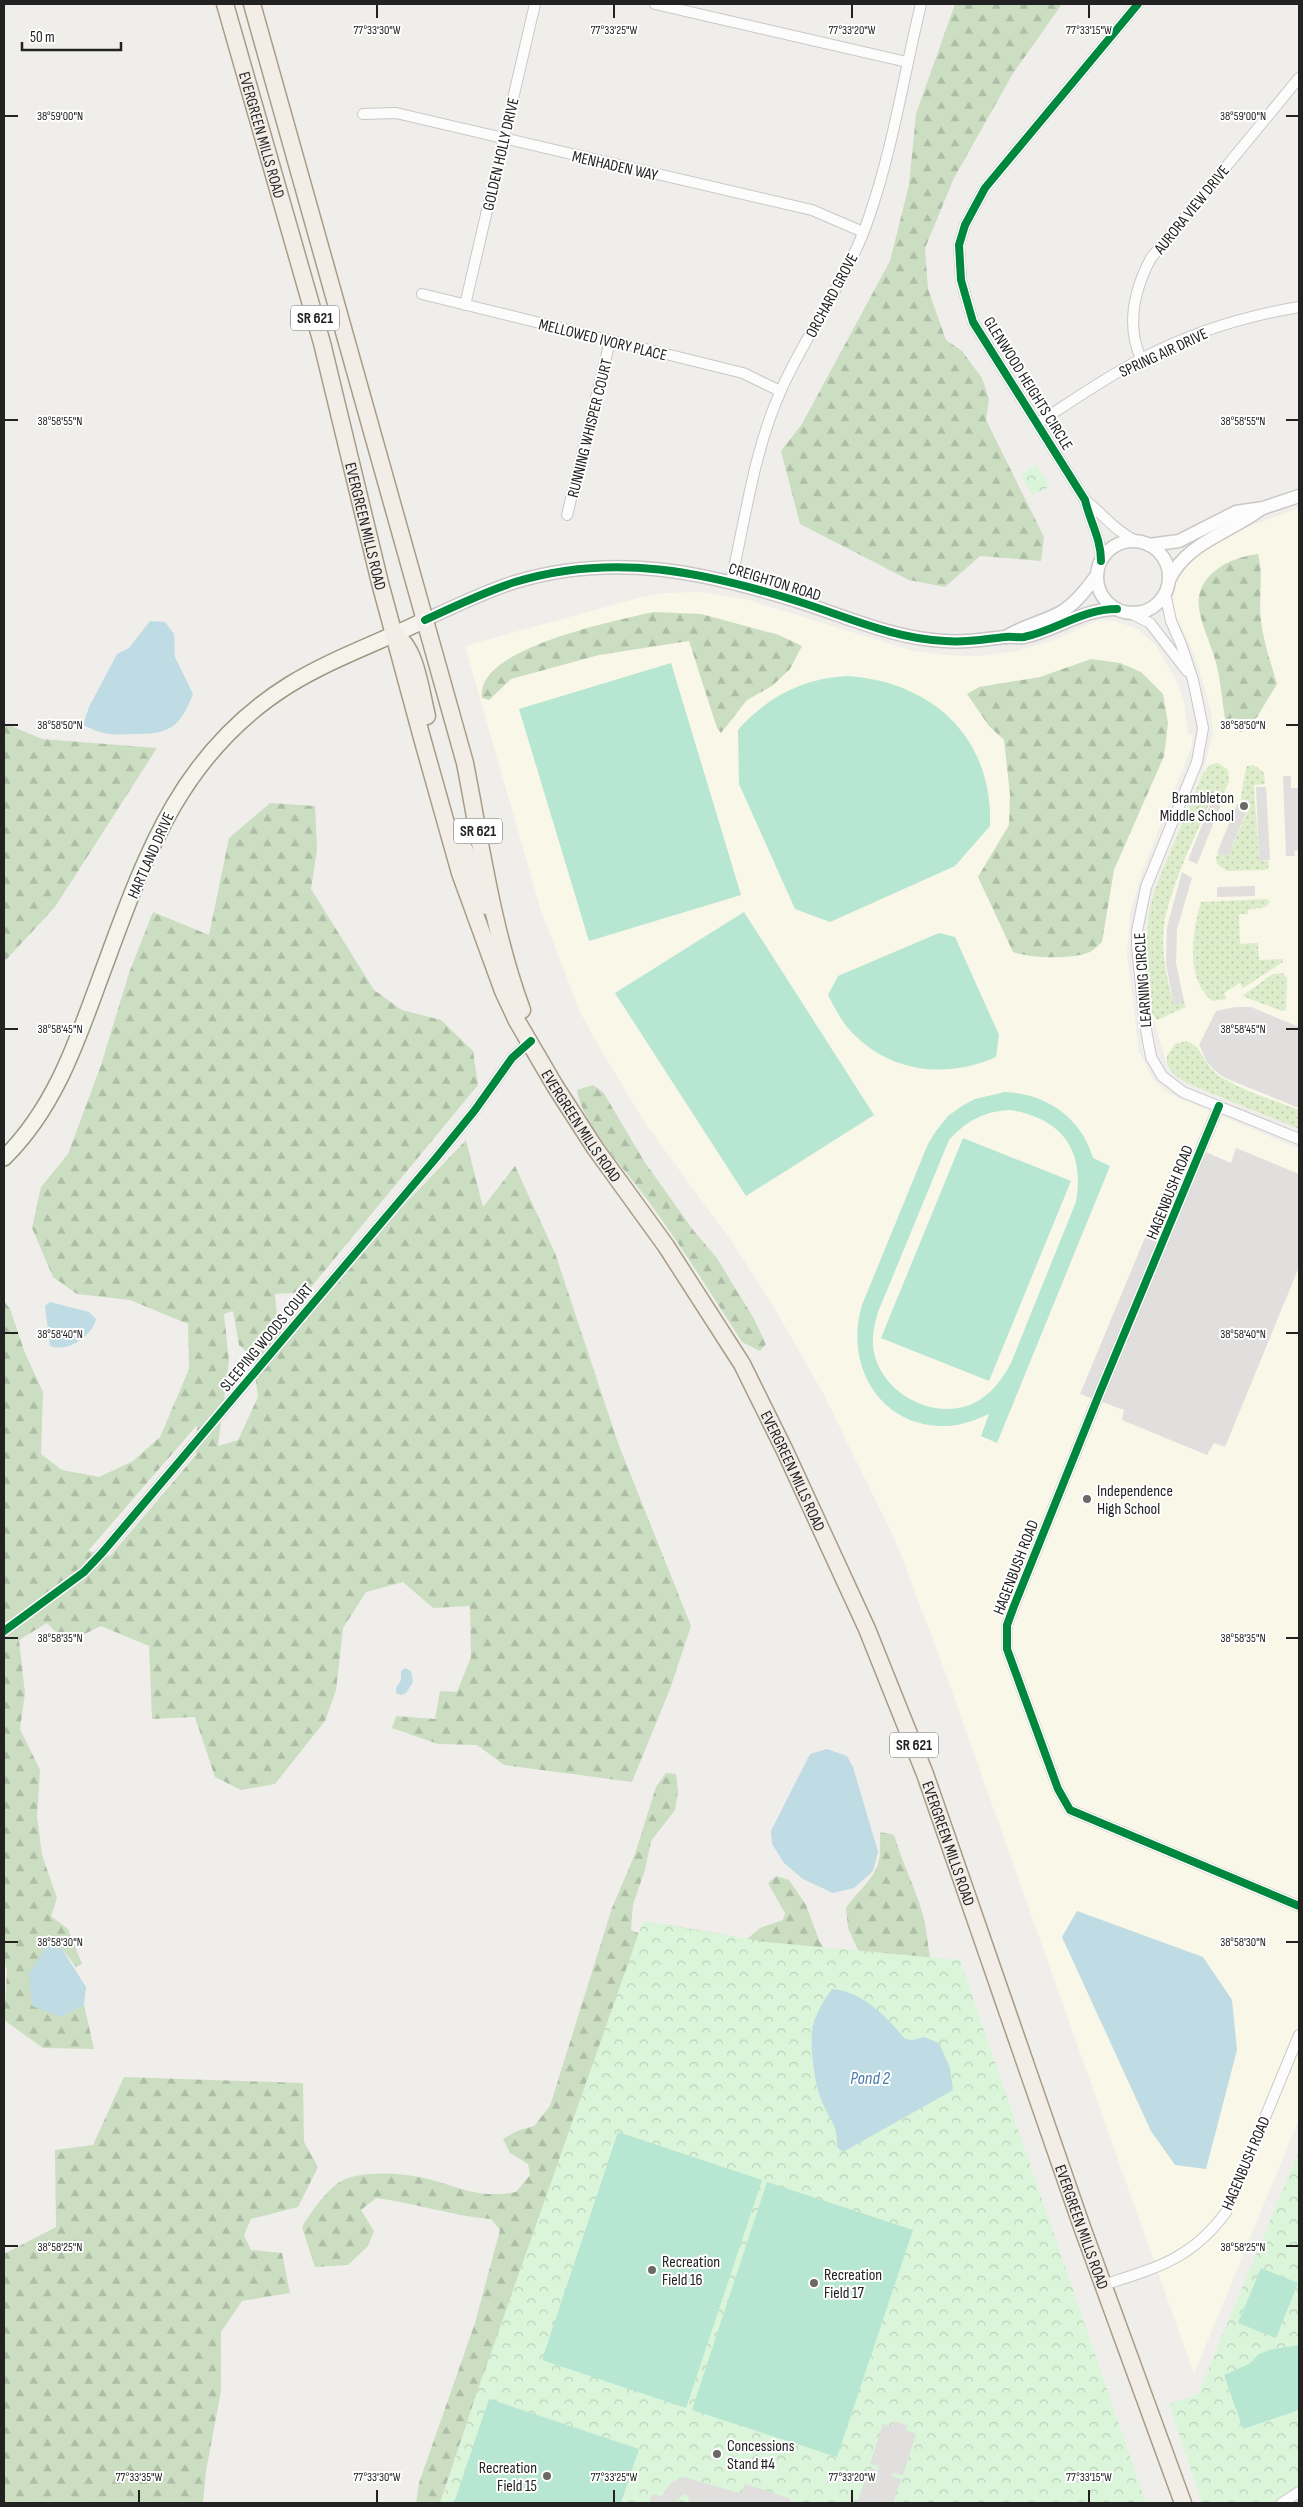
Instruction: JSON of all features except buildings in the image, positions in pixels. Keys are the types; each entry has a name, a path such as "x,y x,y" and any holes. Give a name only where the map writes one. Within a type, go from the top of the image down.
{"main road":[{"name":"EVERGREEN MILLS ROAD","path":"226,4 322,343 329,381 394,635 460,874 502,991 517,1021 555,1086 595,1148 666,1246 742,1364 789,1460 866,1629 925,1774 1103,2286 1183,2503"},
{"name":"EVERGREEN MILLS ROAD","path":"252,4 465,763 508,968 530,1041"},
{"name":"HARTLAND DRIVE","path":"4,1158 39,1116 56,1089 72,1054 143,863 170,810 195,771 222,739 257,708 290,685 425,620"},
{"path":"394,635 404,641 411,653 467,858 481,896 498,925"}],"street":[{"name":"GOLDEN HOLLY DRIVE","path":"465,305 535,4"},
{"path":"655,4 907,62"},
{"name":"ORCHARD GROVE","path":"731,581 762,441 780,391 863,232 883,170 921,4"},
{"name":"GLENWOOD HEIGHTS CIRCLE","path":"1101,561 1100,542 1088,514 1085,500 973,322 962,280 959,245 965,225 985,188 1138,4"},
{"name":"AURORA VIEW DRIVE","path":"1141,359 1135,345 1132,318 1138,287 1151,258 1299,78"},
{"name":"MENHADEN WAY","path":"363,114 396,114 812,210 863,232"},
{"name":"MELLOWED IVORY PLACE","path":"422,294 743,373 780,391"},
{"name":"SPRING AIR DRIVE","path":"1038,423 1141,359 1207,330 1252,317 1299,307"},
{"name":"RUNNING WHISPER COURT","path":"567,515 610,340"},
{"path":"1101,561 1115,546 1136,541 1149,545 1179,541 1236,512 1263,508 1299,496"},
{"name":"GLENWOOD HEIGHTS CIRCLE","path":"1085,500 1097,509 1119,533 1136,541"},
{"path":"1130,613 1151,608 1165,593 1176,566 1187,555 1242,524 1263,508"},
{"path":"1149,545 1164,560 1169,580"},
{"name":"CREIGHTON ROAD","path":"1006,637 1020,627 1062,612 1079,598 1097,575 1101,561"},
{"name":"CREIGHTON ROAD","path":"425,620 476,596 515,582 551,573 587,569 644,568 703,575 731,581 917,638 964,642 1023,637 1088,612 1117,609 1130,613"},
{"path":"1097,575 1102,595 1117,609"},
{"name":"LEARNING CIRCLE","path":"1165,593 1171,622 1181,644 1193,680 1203,728 1200,750 1146,887 1137,947 1145,1024 1152,1057 1162,1076 1183,1092 1299,1139"},
{"name":"LEARNING CIRCLE","path":"1130,613 1150,623 1193,680"},
{"name":"SLEEPING WOODS COURT","path":"4,1631 84,1572 102,1553 442,1151 475,1110 512,1058 530,1041"},
{"name":"HAGENBUSH ROAD","path":"1219,1106 1100,1392 1007,1624 1007,1649 1058,1789 1070,1810 1299,1906"},
{"name":"HAGENBUSH ROAD","path":"1103,2286 1156,2268 1189,2251 1211,2232 1226,2212 1299,2034"},
{"path":"1282,2503 1299,2492"}],"shaded area":[{"name":"Brambleton Middle School","path":"1299,508 1299,1129 1187,1083 1168,1068 1151,1011 1146,953 1149,913 1155,889 1204,769 1213,733 1211,711 1202,679 1194,654 1176,617 1173,598 1176,582 1192,558 1206,548 1242,529"},
{"name":"Independence High School","path":"700,592 745,599 913,651 946,655 979,656 1017,651 1057,639 1099,620 1114,621 1138,629 1156,646 1178,684 1184,703 1188,734 1193,735 1191,748 1141,875 1130,914 1127,954 1139,1052 1153,1079 1169,1094 1299,1149 1299,2119 1194,2374 944,1669 896,1542 823,1393 772,1304 732,1242 645,1123 581,1014 541,911 465,646 642,597 664,593"},
{"path":"1283,776 1291,776 1291,788 1299,788 1299,850 1294,851 1295,856 1286,856"},
{"path":"1256,787 1266,787 1270,860 1259,861"},
{"path":"1215,793 1224,797 1197,864 1188,860"},
{"path":"1237,804 1248,808 1228,856 1217,853"},
{"path":"1182,872 1192,878 1177,929 1176,963 1184,1001 1174,1006 1166,964 1167,927"},
{"path":"1255,886 1255,896 1217,897 1217,887"},
{"path":"1235,1007 1251,1007 1299,1027 1299,1108 1225,1078 1207,1062 1199,1045 1216,1011"},
{"path":"1236,1148 1299,1174 1299,1267 1225,1447 1214,1443 1207,1455 1122,1420 1124,1410 1080,1394 1166,1187 1183,1193 1201,1150 1231,1163"},
{"path":"894,2421 907,2425 906,2430 916,2434 903,2475 892,2473 893,2477 901,2479 893,2503 857,2503 869,2468 879,2470 878,2466 870,2464 883,2424 892,2426"},
{"path":"684,2477 739,2493 742,2492 745,2484 791,2499 790,2503 688,2503 689,2497 686,2494 681,2496 676,2503 649,2503 652,2494 662,2496 672,2482"}],"green space":[{"path":"955,4 1062,4 1012,75 954,178 925,248 928,289 946,340 962,351 982,378 989,399 986,420 1044,537 1041,561 980,556 945,587 909,580 800,524 781,451 802,424 890,261 909,185 916,114"},
{"path":"1037,465 1049,487 1032,495 1021,474"},
{"path":"1258,554 1261,570 1260,612 1262,628 1277,684 1257,717 1241,732 1226,724 1214,656 1199,610 1199,596 1207,578 1222,566 1230,561"},
{"path":"653,612 701,614 779,635 802,646 790,669 772,686 747,700 721,733 717,728 689,641 599,655 511,679 489,700 482,698 486,680 500,665 523,651 581,630"},
{"path":"1091,659 1120,663 1141,672 1163,694 1168,723 1164,756 1114,870 1102,942 1090,952 1082,955 1040,957 1013,952 978,877 1009,825 1010,794 1004,740 989,726 967,694 979,687 1040,677"},
{"path":"671,663 741,895 589,941 519,709"},
{"path":"848,676 879,681 906,690 931,703 952,720 969,741 981,766 988,795 990,826 955,866 830,922 795,909 739,784 738,730 761,708 787,691 816,681"},
{"path":"4,723 42,739 157,748 55,907 4,962"},
{"path":"1218,763 1228,770 1229,782 1224,793 1215,790 1178,876 1164,926 1164,956 1174,1005 1184,1001 1186,1007 1157,1020 1151,1012 1146,953 1149,912 1155,889 1203,773 1210,765"},
{"path":"1254,765 1264,773 1265,784 1254,785 1259,861 1268,861 1269,867 1265,870 1227,871 1217,864 1216,857 1219,853 1228,856 1250,806 1241,801 1241,798 1247,766"},
{"path":"270,803 315,806 317,850 311,889 374,990 402,1010 441,1020 473,1051 478,1085 307,1292 275,1294 278,1328 289,1340 403,1206 466,1140 483,1207 515,1166 555,1253 618,1443 691,1626 670,1689 632,1782 504,1765 477,1745 438,1744 392,1728 396,1716 435,1719 440,1691 457,1692 471,1657 470,1606 433,1608 403,1582 366,1592 343,1628 336,1690 325,1721 275,1784 241,1790 215,1777 195,1717 152,1719 149,1646 101,1626 66,1643 47,1623 19,1640 25,1693 20,1729 40,1770 37,1816 42,1855 57,1898 51,1916 68,1929 82,1964 76,1967 62,1949 61,2017 84,2005 94,2049 43,2048 4,2020 7,1970 4,1962 4,1301 10,1309 25,1353 43,1392 41,1454 62,1470 99,1477 133,1461 160,1437 189,1369 188,1324 130,1300 77,1294 53,1277 32,1228 41,1187 68,1154 101,1065 129,973 153,912 209,935 229,838","holes":["233,1311 239,1345 253,1358 258,1397 238,1440 218,1446 229,1361 224,1314","197,1425 196,1455 110,1556 88,1551"]},
{"path":"1266,899 1270,901 1267,906 1248,910 1248,914 1239,914 1240,944 1258,943 1259,960 1283,959 1283,962 1243,988 1240,983 1224,993 1227,999 1212,1001 1203,991 1194,967 1193,940 1201,902"},
{"path":"744,912 874,1115 746,1196 615,993"},
{"path":"939,933 955,937 999,1035 996,1057 976,1064 936,1070 898,1063 863,1043 848,1028 828,995 838,976"},
{"path":"1283,973 1287,978 1286,1010 1282,1011 1242,996 1273,974"},
{"path":"1186,1041 1196,1047 1209,1066 1226,1080 1246,1090 1299,1110 1299,1129 1187,1083 1176,1076 1168,1065 1167,1056 1175,1044"},
{"path":"593,1085 603,1092 644,1161 693,1230 716,1257 753,1317 766,1344 760,1351 742,1342 661,1219 596,1133 580,1103 577,1090"},
{"path":"1005,1092 1034,1097 1048,1103 1060,1110 1080,1131 1093,1158 1110,1166 997,1443 981,1436 989,1414 951,1426 922,1424 902,1416 885,1404 872,1388 863,1369 858,1349 858,1327 862,1305 928,1144 948,1116 975,1099","holes":["1011,1110 1029,1114 1057,1130 1066,1140 1073,1153 1077,1167 1076,1202 1011,1363 1004,1375 990,1392 972,1404 940,1409 924,1405 909,1398 895,1388 884,1376 877,1362 873,1342 878,1312 949,1140 970,1122 993,1112"]},
{"path":"963,1138 1071,1181 989,1381 881,1338"},
{"path":"666,1773 676,1774 678,1791 675,1810 651,1841 645,1870 633,1904 631,1930 640,1934 655,1926 669,1925 747,1939 760,1928 783,1920 785,1913 768,1883 776,1876 789,1880 806,1905 819,1940 832,1963 863,1961 848,1928 846,1908 876,1870 880,1857 880,1832 894,1835 923,1915 934,1976 483,2375 440,2503 416,2503 419,2483 475,2323 500,2230 491,2219 376,2198 361,2210 374,2231 368,2246 348,2265 315,2267 302,2227 328,2192 348,2178 366,2174 406,2175 437,2181 479,2193 502,2194 516,2192 530,2175 528,2164 510,2153 503,2139 517,2131 534,2126 550,2106 612,1908 635,1854 656,1787"},
{"path":"643,1921 766,1942 960,1960 1146,2503 441,2503 474,2401"},
{"path":"124,2077 303,2083 304,2142 318,2167 298,2207 251,2219 244,2235 251,2250 282,2253 290,2293 242,2301 221,2332 221,2391 206,2471 203,2503 4,2503 4,2254 56,2227 55,2150 93,2145"},
{"name":"Recreation Field 16","path":"618,2132 762,2180 686,2408 542,2360"},
{"path":"1299,2151 1299,2503 1202,2503 1169,2404 1198,2394"},
{"name":"Recreation Field 17","path":"767,2182 913,2230 837,2457 692,2410"},
{"path":"1261,2268 1298,2283 1276,2338 1238,2323"},
{"path":"1299,2345 1299,2410 1243,2429 1224,2375 1249,2364 1259,2354 1269,2350"},
{"name":"Recreation Field 15","path":"489,2399 639,2449 621,2503 454,2503"}],"water":[{"path":"150,621 165,622 174,634 175,657 193,694 183,715 171,728 155,733 102,733 83,725 89,707 117,654 129,648"},
{"path":"50,1302 89,1312 96,1319 94,1325 84,1337 71,1345 57,1348 50,1346 45,1306"},
{"path":"405,1668 411,1671 413,1682 406,1693 401,1695 396,1693 396,1688 401,1680 401,1671"},
{"path":"827,1749 847,1756 853,1767 878,1852 873,1871 854,1888 833,1893 803,1879 784,1863 772,1844 771,1831 810,1754"},
{"path":"1077,1911 1203,1957 1232,2000 1237,2050 1206,2169 1175,2165 1151,2131 1062,1937"},
{"path":"48,1945 62,1949 86,1987 84,2005 61,2017 32,2006 29,1973"},
{"name":"Pond 2","path":"832,1989 854,1995 873,2006 905,2039 913,2040 924,2037 939,2043 950,2068 953,2090 843,2152 837,2147 835,2129 820,2097 815,2078 812,2048 812,2031 817,2014"}],"cycle path":[{"path":"1101,561 1097,537 1085,500 973,322 961,280 959,245 965,225 985,188 1138,4"},
{"path":"425,620 515,582 552,573 588,568 624,567 659,570 729,582 765,591 890,632 945,641 1024,637 1048,630 1092,612 1117,609"},
{"path":"4,1631 84,1572 102,1553 436,1158 475,1110 512,1058 531,1041"},
{"path":"1219,1106 1100,1392 1014,1606 1007,1625 1007,1649 1058,1789 1070,1810 1299,1906"}],"place":[{"name":"Brambleton Middle School","path":"1244,806"},
{"name":"Independence High School","path":"1087,1499"},
{"name":"Recreation Field 16","path":"652,2270"},
{"name":"Recreation Field 17","path":"814,2283"},
{"name":"Concessions Stand #4","path":"717,2454"},
{"name":"Recreation Field 15","path":"547,2476"}]}
